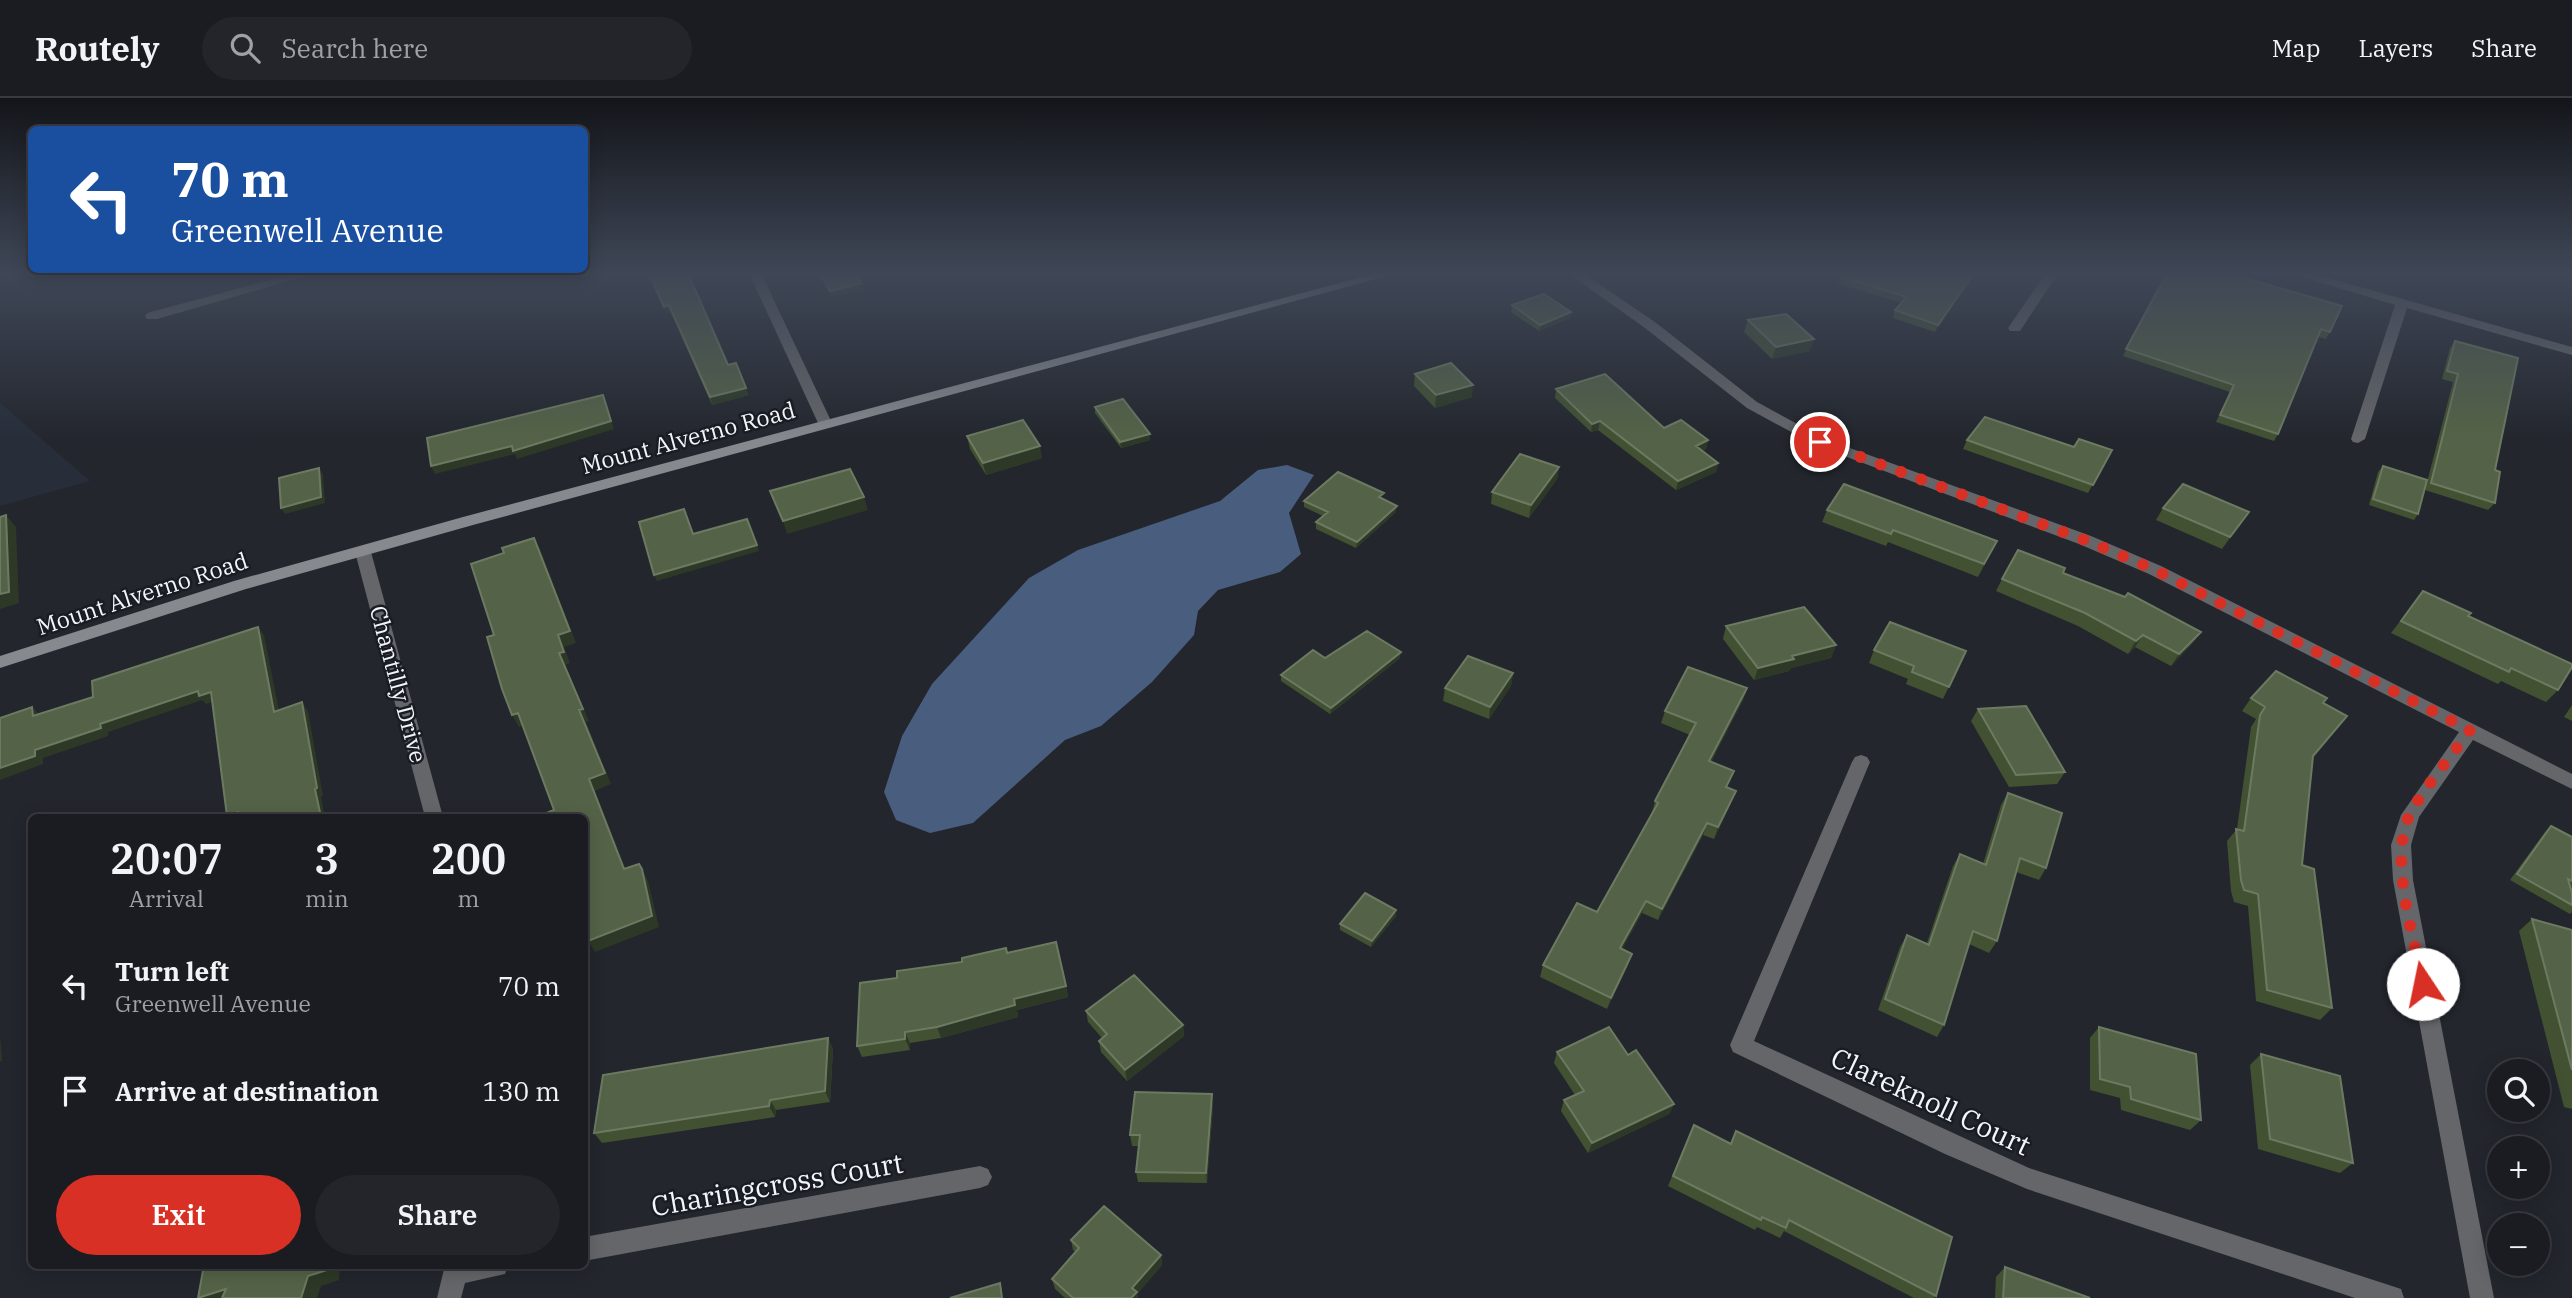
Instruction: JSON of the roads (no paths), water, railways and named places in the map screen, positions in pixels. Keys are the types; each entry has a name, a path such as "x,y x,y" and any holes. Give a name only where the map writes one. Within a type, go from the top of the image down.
{"street":[{"path":"781,329 825,423"},
{"name":"Mount Alverno Road","path":"0,662 240,585 825,423 1180,329"},
{"path":"1655,329 1752,405 1820,442 2085,540 2155,570 2572,782"},
{"path":"2358,439 2394,329"},
{"path":"2494,329 2572,351"},
{"name":"Chantilly Drive","path":"363,552 434,814"},
{"path":"2470,730 2410,815 2402,845 2403,880 2482,1298"},
{"name":"Clareknoll Court","path":"1861,762 1741,1045 2027,1178 2392,1298"},
{"name":"Charingcross Court","path":"588,1248 980,1177"},
{"path":"449,1298 456,1269"}]}
